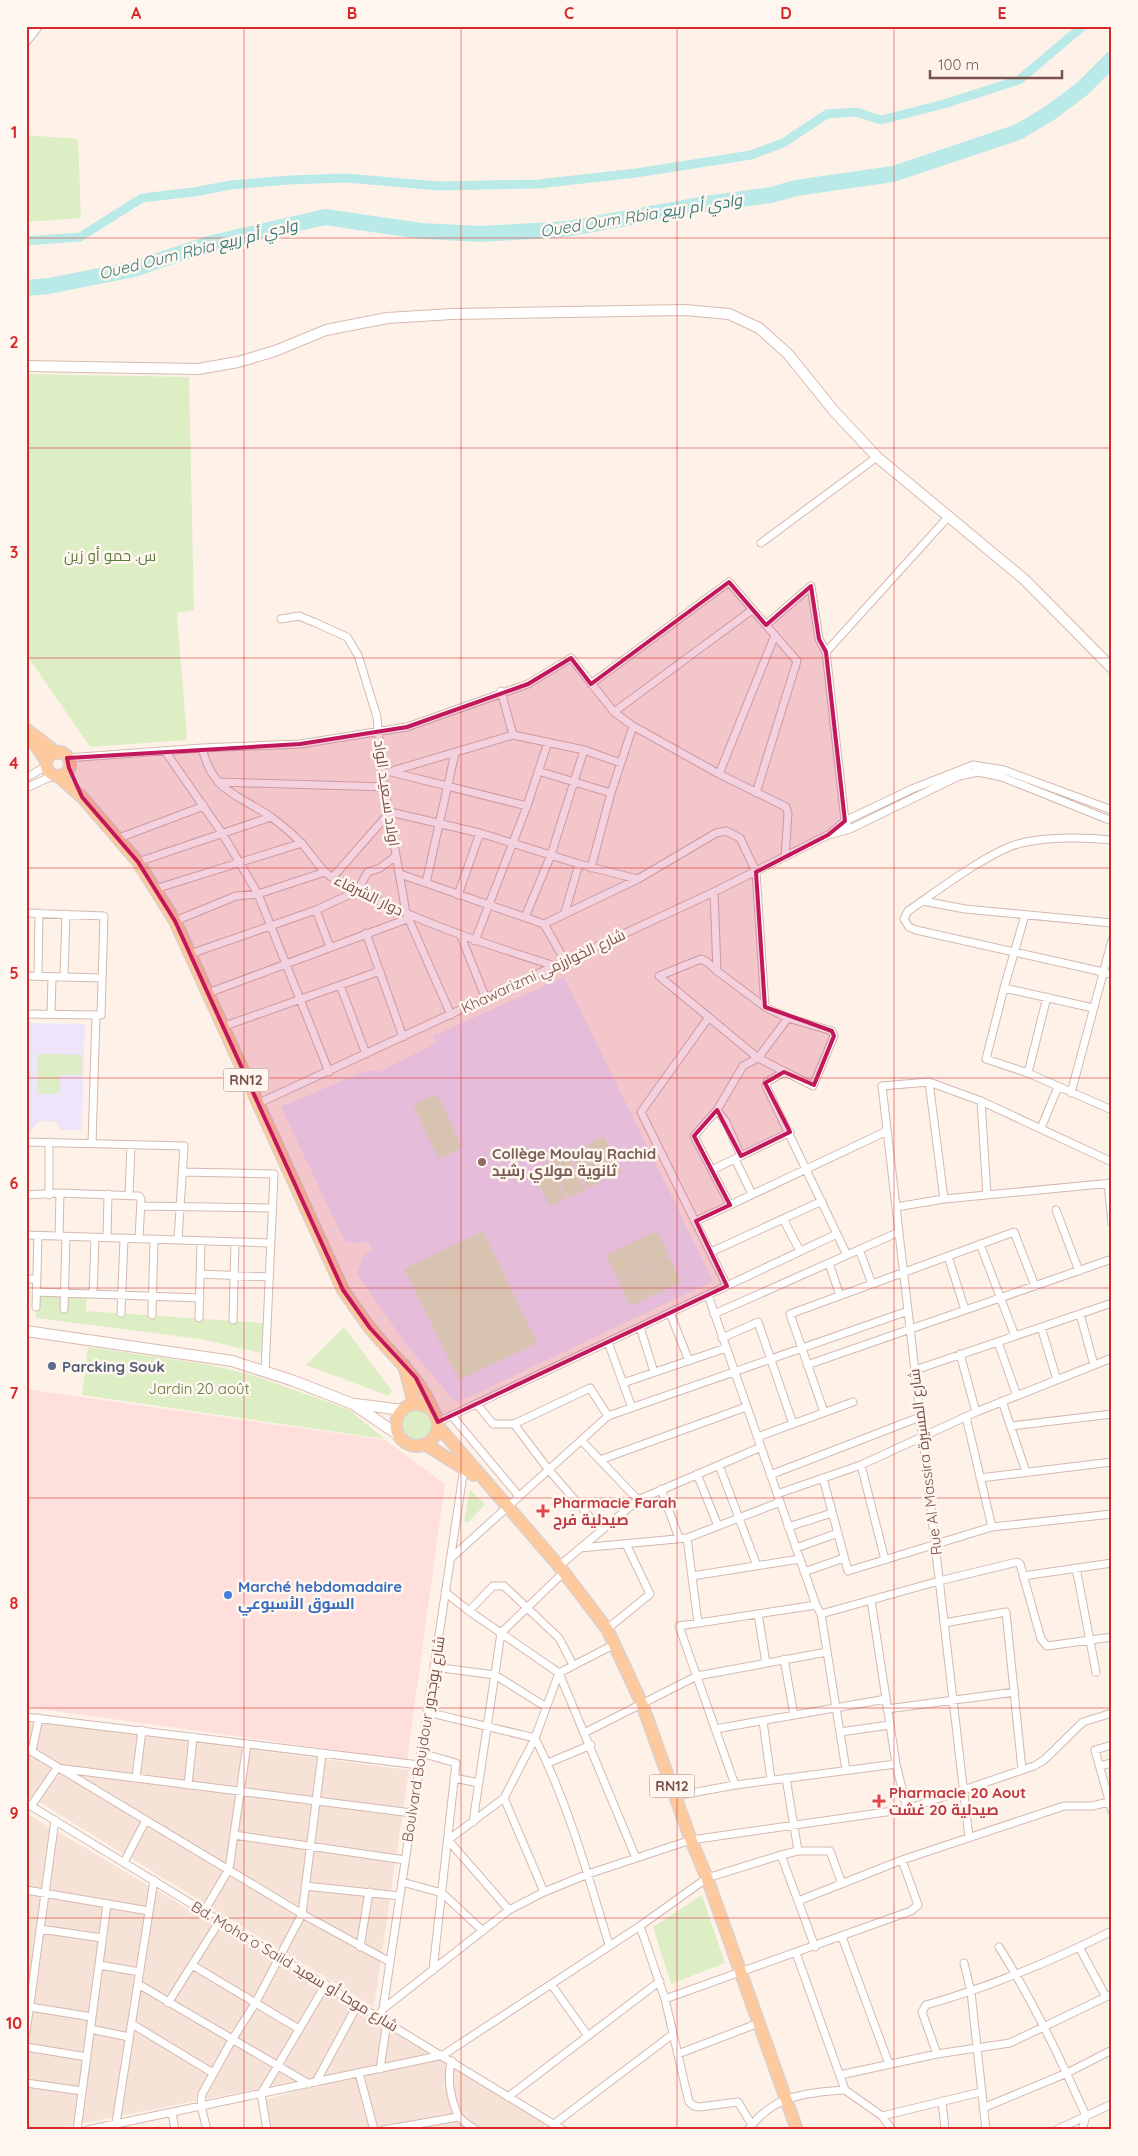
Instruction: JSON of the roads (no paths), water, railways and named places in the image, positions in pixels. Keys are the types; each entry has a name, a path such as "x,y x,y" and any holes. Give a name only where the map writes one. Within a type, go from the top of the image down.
{"main road":[{"path":"26,40 37,26"},
{"path":"26,366 198,369 238,362 333,328 387,318 413,316 685,310 714,311 729,314 749,321 777,343 851,430 877,457 1026,580 1112,668"},
{"name":"RN12","path":"26,730 64,760 82,797"},
{"name":"RN12","path":"26,730 46,764 56,776 82,797 138,862 175,921 343,1290 370,1328 416,1378 433,1410 438,1424 482,1479 562,1569 607,1629 642,1704 691,1840 707,1878 797,2130"},
{"path":"46,764 52,754 64,760 56,776"},
{"path":"26,1331 203,1355 265,1371 352,1404 400,1436"},
{"name":"RN12","path":"404,1365 414,1404"},
{"path":"352,1404 402,1410 414,1404 424,1405 433,1410"},
{"path":"400,1436 397,1420 402,1410"},
{"path":"425,1444 434,1437 438,1424"},
{"name":"RN12","path":"400,1436 411,1444 425,1444 482,1479"}],"street":[{"path":"761,543 877,457"},
{"path":"826,652 949,516"},
{"path":"591,684 729,582 794,656 797,664 756,793"},
{"path":"766,625 810,586 820,639 826,652 845,821 850,829"},
{"path":"614,712 752,610"},
{"name":"اولاد سـعيـد الواد","path":"281,619 298,616 350,641 365,675 377,717 386,773 385,787 407,916 451,1015"},
{"path":"719,774 775,635"},
{"path":"64,760 202,748 300,744 379,732 430,720 539,678 572,658 614,712 633,726 719,774 784,806 788,810 785,857"},
{"path":"501,692 513,735"},
{"path":"591,868 611,793 633,726"},
{"path":"386,773 513,735 584,750 620,763"},
{"path":"475,941 527,806 548,742"},
{"name":"دوار الشرفاء","path":"202,748 210,770 217,782 237,798 271,817 302,843 325,872 333,877 407,916 475,941 555,966"},
{"path":"524,917 551,855 584,750"},
{"path":"165,751 222,833 258,894 272,925 329,1072"},
{"path":"426,883 454,753"},
{"path":"26,778 46,764"},
{"name":"Khawarizmi شارع الخوارزمي","path":"257,1104 714,892 828,835 850,829 914,793 966,767 982,765 1004,770 1112,810"},
{"path":"538,771 611,793"},
{"name":"Khawarizmi شارع الخوارزمي","path":"828,835 845,821 960,776 978,772 1002,777 1112,821"},
{"path":"386,773 527,806"},
{"path":"26,788 56,776"},
{"path":"217,782 385,787"},
{"path":"1076,807 1080,798"},
{"path":"119,838 204,806"},
{"path":"333,877 390,812 480,833 591,868 638,879"},
{"path":"138,862 271,817"},
{"path":"544,924 565,912 638,879 716,834 726,831 740,838 756,872 765,1007"},
{"path":"458,895 480,833"},
{"path":"1112,840 1033,841 1011,846 923,901 905,914 904,919 909,927 1112,974"},
{"path":"155,889 302,843"},
{"path":"190,954 316,910 357,891 368,872 380,868 396,856"},
{"path":"565,912 579,864"},
{"path":"175,921 236,896 258,894 325,872"},
{"path":"400,874 544,924 565,961"},
{"path":"714,892 717,971"},
{"path":"923,901 965,909 1112,923"},
{"path":"316,910 330,947"},
{"path":"26,913 103,915 101,1015 26,1014"},
{"path":"38,976 39,914"},
{"path":"64,977 66,914"},
{"path":"1025,915 986,1059 1028,1073 1112,1110"},
{"path":"208,993 407,916"},
{"path":"366,933 403,1037"},
{"path":"461,936 486,999"},
{"path":"1071,1093 1112,940"},
{"path":"701,960 708,962 717,971 765,1007 788,1018 832,1031 834,1036 814,1085 811,1086 758,1058 660,976 701,960"},
{"path":"222,1027 380,971"},
{"path":"26,976 102,978"},
{"path":"51,1014 52,976"},
{"path":"340,985 366,1054"},
{"path":"1004,988 1093,1008"},
{"path":"1028,1073 1047,997"},
{"path":"92,1144 96,1015"},
{"path":"709,1017 641,1112 727,1286"},
{"path":"730,1205 694,1136 717,1110 743,1066 758,1058 788,1018"},
{"path":"784,1072 766,1084 847,1254"},
{"path":"944,1199 930,1082 981,1101 1112,1162"},
{"name":"Rue Al Massira شارع المسيرة","path":"930,1082 882,1086 969,1838"},
{"path":"1041,1128 1058,1087"},
{"path":"981,1101 987,1195"},
{"path":"717,1110 726,1122 752,1194"},
{"path":"696,1221 887,1131"},
{"path":"712,1170 790,1132"},
{"path":"26,1142 184,1146 178,1240"},
{"path":"49,1142 49,1195"},
{"path":"129,1195 131,1144"},
{"path":"182,1172 274,1174 265,1371"},
{"path":"896,1207 944,1199 1110,1183 1112,1224"},
{"path":"60,1193 64,1309"},
{"path":"26,1196 60,1193 140,1196 139,1239"},
{"path":"107,1238 108,1194"},
{"path":"711,1252 822,1201"},
{"path":"141,1206 272,1208"},
{"path":"1056,1210 1079,1270"},
{"path":"783,1219 800,1252"},
{"path":"714,1314 899,1232"},
{"path":"824,1412 790,1314 1016,1232 1035,1286"},
{"path":"438,1424 837,1234"},
{"path":"26,1236 270,1243"},
{"path":"36,1307 38,1236"},
{"path":"93,1294 95,1238"},
{"path":"121,1313 124,1239"},
{"path":"152,1315 154,1240"},
{"path":"199,1318 200,1241"},
{"path":"233,1320 235,1242"},
{"path":"980,1244 1015,1336"},
{"path":"859,1249 872,1284"},
{"path":"948,1256 965,1310"},
{"path":"807,1365 1112,1259"},
{"path":"829,1263 840,1296"},
{"path":"200,1274 269,1277"},
{"path":"26,1279 36,1279"},
{"path":"36,1292 200,1298"},
{"path":"708,1295 788,1527 821,1614 846,1770"},
{"path":"915,1370 1112,1303"},
{"path":"450,1559 518,1495 608,1416 908,1311"},
{"path":"670,1312 689,1360"},
{"path":"1080,1314 1094,1365"},
{"path":"722,1338 758,1322 793,1424"},
{"path":"640,1327 654,1372"},
{"path":"1041,1327 1057,1380"},
{"path":"608,1342 632,1408"},
{"path":"998,1342 1017,1396"},
{"path":"623,1383 726,1348"},
{"path":"960,1354 976,1412"},
{"path":"777,1494 861,1465 976,1412 1112,1358"},
{"path":"477,1404 493,1424 514,1424 590,1388 608,1416"},
{"path":"1002,1401 1026,1472"},
{"path":"757,1437 853,1402"},
{"path":"600,1460 746,1407"},
{"path":"1011,1426 1112,1414"},
{"path":"452,1416 518,1495"},
{"path":"770,1475 920,1417"},
{"path":"966,1417 992,1527"},
{"path":"514,1424 548,1469 601,1530"},
{"path":"581,1440 638,1500"},
{"path":"473,1822 501,1633 528,1607 579,1548 638,1500 760,1447"},
{"path":"980,1478 1112,1462"},
{"path":"719,1465 757,1566"},
{"path":"861,1465 885,1560"},
{"name":"Boulvard Boujdour شارع بوجدور","path":"381,2012 464,1468"},
{"path":"696,1474 718,1526"},
{"path":"823,1478 848,1571 992,1527 1112,1514"},
{"path":"661,1489 683,1538 692,1576 698,1623"},
{"path":"579,1548 683,1538 780,1502"},
{"path":"788,1527 832,1513"},
{"path":"796,1548 838,1533"},
{"path":"607,1629 650,1595 626,1544"},
{"path":"804,1572 844,1558"},
{"path":"692,1576 800,1559"},
{"path":"821,1614 1016,1562 1019,1563 1044,1643 1051,1646 1112,1637"},
{"path":"1022,1576 1112,1563"},
{"path":"1076,1568 1096,1672"},
{"path":"469,1611 490,1588 499,1585 508,1588 559,1638 573,1665"},
{"path":"445,1592 469,1611 559,1673 586,1732 636,1858"},
{"path":"871,1600 896,1764 907,1809"},
{"path":"735,1785 679,1626 816,1605"},
{"path":"944,1623 1006,1612 1022,1770"},
{"path":"758,1614 766,1663"},
{"path":"448,1840 504,1798 535,1738 559,1673 615,1644"},
{"path":"586,1732 697,1676 827,1652"},
{"path":"784,1659 794,1715"},
{"path":"434,1667 495,1675 546,1707"},
{"path":"887,1709 1015,1692"},
{"path":"715,1729 886,1699"},
{"path":"427,1712 535,1738 548,1763 588,1874 609,1945"},
{"path":"381,2012 509,1910 544,1892 588,1874 691,1840 907,1809 1022,1770 1044,1760 1086,1720 1112,1713"},
{"path":"26,1717 419,1765"},
{"path":"39,1718 29,1749 57,1768 302,1914 390,1962"},
{"path":"763,1721 771,1780"},
{"path":"840,1732 890,1725"},
{"path":"136,1778 142,1730"},
{"path":"188,1785 194,1737"},
{"path":"204,1913 229,1869 247,1744"},
{"path":"548,1763 591,1745"},
{"path":"1112,1745 1095,1749 1112,1811"},
{"path":"421,1753 456,1762 434,1970"},
{"path":"207,2130 201,2106 202,2094 212,2073 256,2002 302,1914 322,1754"},
{"path":"1100,1766 1112,1763"},
{"path":"675,1796 735,1785 896,1764"},
{"path":"57,1768 412,1813"},
{"path":"29,1805 57,1768"},
{"path":"454,1778 479,1783"},
{"path":"786,1778 798,1852"},
{"path":"504,1798 544,1892"},
{"path":"798,1901 902,1860 1064,1806 1092,1806 1109,1802"},
{"name":"Bd. Moha o Saiid شارع موحا أو سعيد","path":"29,1805 154,1880 218,1922 358,2004 381,2012 387,2021 563,2130"},
{"path":"26,2033 30,2007 30,1984 40,1929 55,1820"},
{"path":"124,1862 146,1820"},
{"path":"234,1835 405,1860"},
{"path":"448,1840 509,1910"},
{"path":"87,2130 443,2055 640,1926 707,1878 780,1854 830,1851 842,1884"},
{"path":"780,1854 815,1947"},
{"path":"665,1999 815,1947 916,1908 917,1900 902,1860"},
{"path":"116,2123 154,1880"},
{"path":"402,1882 442,1893 483,1931"},
{"path":"305,1886 400,1896"},
{"path":"26,1890 149,1911"},
{"path":"360,1947 369,1892"},
{"path":"77,2130 107,1904"},
{"path":"168,2003 218,1922"},
{"path":"640,1926 660,1981 691,2104 706,2106 738,2102 750,2127 766,2111 786,2098 844,2090"},
{"path":"40,1929 102,1938"},
{"path":"937,2054 922,2009 926,2005 971,1992 1112,1932"},
{"path":"842,1937 890,2064"},
{"path":"1000,1947 1045,2027 1067,2073 1086,2116 1082,2130"},
{"path":"840,2076 937,2054 1010,2043 1109,1996 1079,1947"},
{"path":"796,1953 844,2090 882,2116 892,2130"},
{"path":"964,1963 971,1992 986,2130"},
{"path":"99,1965 140,1972"},
{"path":"192,1965 299,2029"},
{"path":"508,2097 660,1981"},
{"path":"138,1984 308,2084"},
{"path":"267,2130 261,2094 326,1984"},
{"path":"551,1984 588,2036"},
{"path":"316,2082 358,2004"},
{"path":"30,2007 92,2017"},
{"path":"380,2069 387,2021"},
{"path":"678,2054 759,2023"},
{"path":"132,2024 212,2073"},
{"path":"90,2029 129,2037"},
{"path":"554,2124 673,2034"},
{"path":"26,2047 87,2057"},
{"path":"983,2108 1067,2073 1112,2050"},
{"path":"452,2061 449,2069 450,2081 458,2116 476,2130"},
{"path":"359,2073 374,2130"},
{"path":"26,2083 82,2091"},
{"path":"882,2116 981,2092"},
{"path":"942,2101 945,2130"},
{"path":"1056,2130 1112,2104"},
{"path":"172,2112 176,2130"},
{"path":"383,2130 458,2116"}],"waterway":[{"path":"26,241 80,237 142,198 194,192 231,185 346,178 439,186 538,184 636,173 751,155 783,143 827,114 856,112 881,120 944,104 1019,80 1083,26"},
{"name":"Oued Oum Rbia وادي أم ربيع","path":"26,288 49,286 134,269 208,244 325,217 421,231 481,234 566,229 705,204 771,195 796,188 893,174 1018,132 1050,113 1082,89 1112,59"}],"place":[{"name":"Collège Moulay Rachid ثانوية مولاي رشيد","path":"482,1162"},
{"name":"Parcking Souk","path":"52,1366"},
{"name":"Pharmacie Farah صيدلية فرح","path":"543,1511"},
{"name":"Marché hebdomadaire السوق الأسبوعي","path":"228,1595"},
{"name":"Pharmacie 20 Aout صيدلية 20 غشت","path":"879,1801"}],"park label":[{"name":"س. حمو أو زين","path":"110,555"},
{"name":"Jardin 20 août","path":"199,1388"}]}
